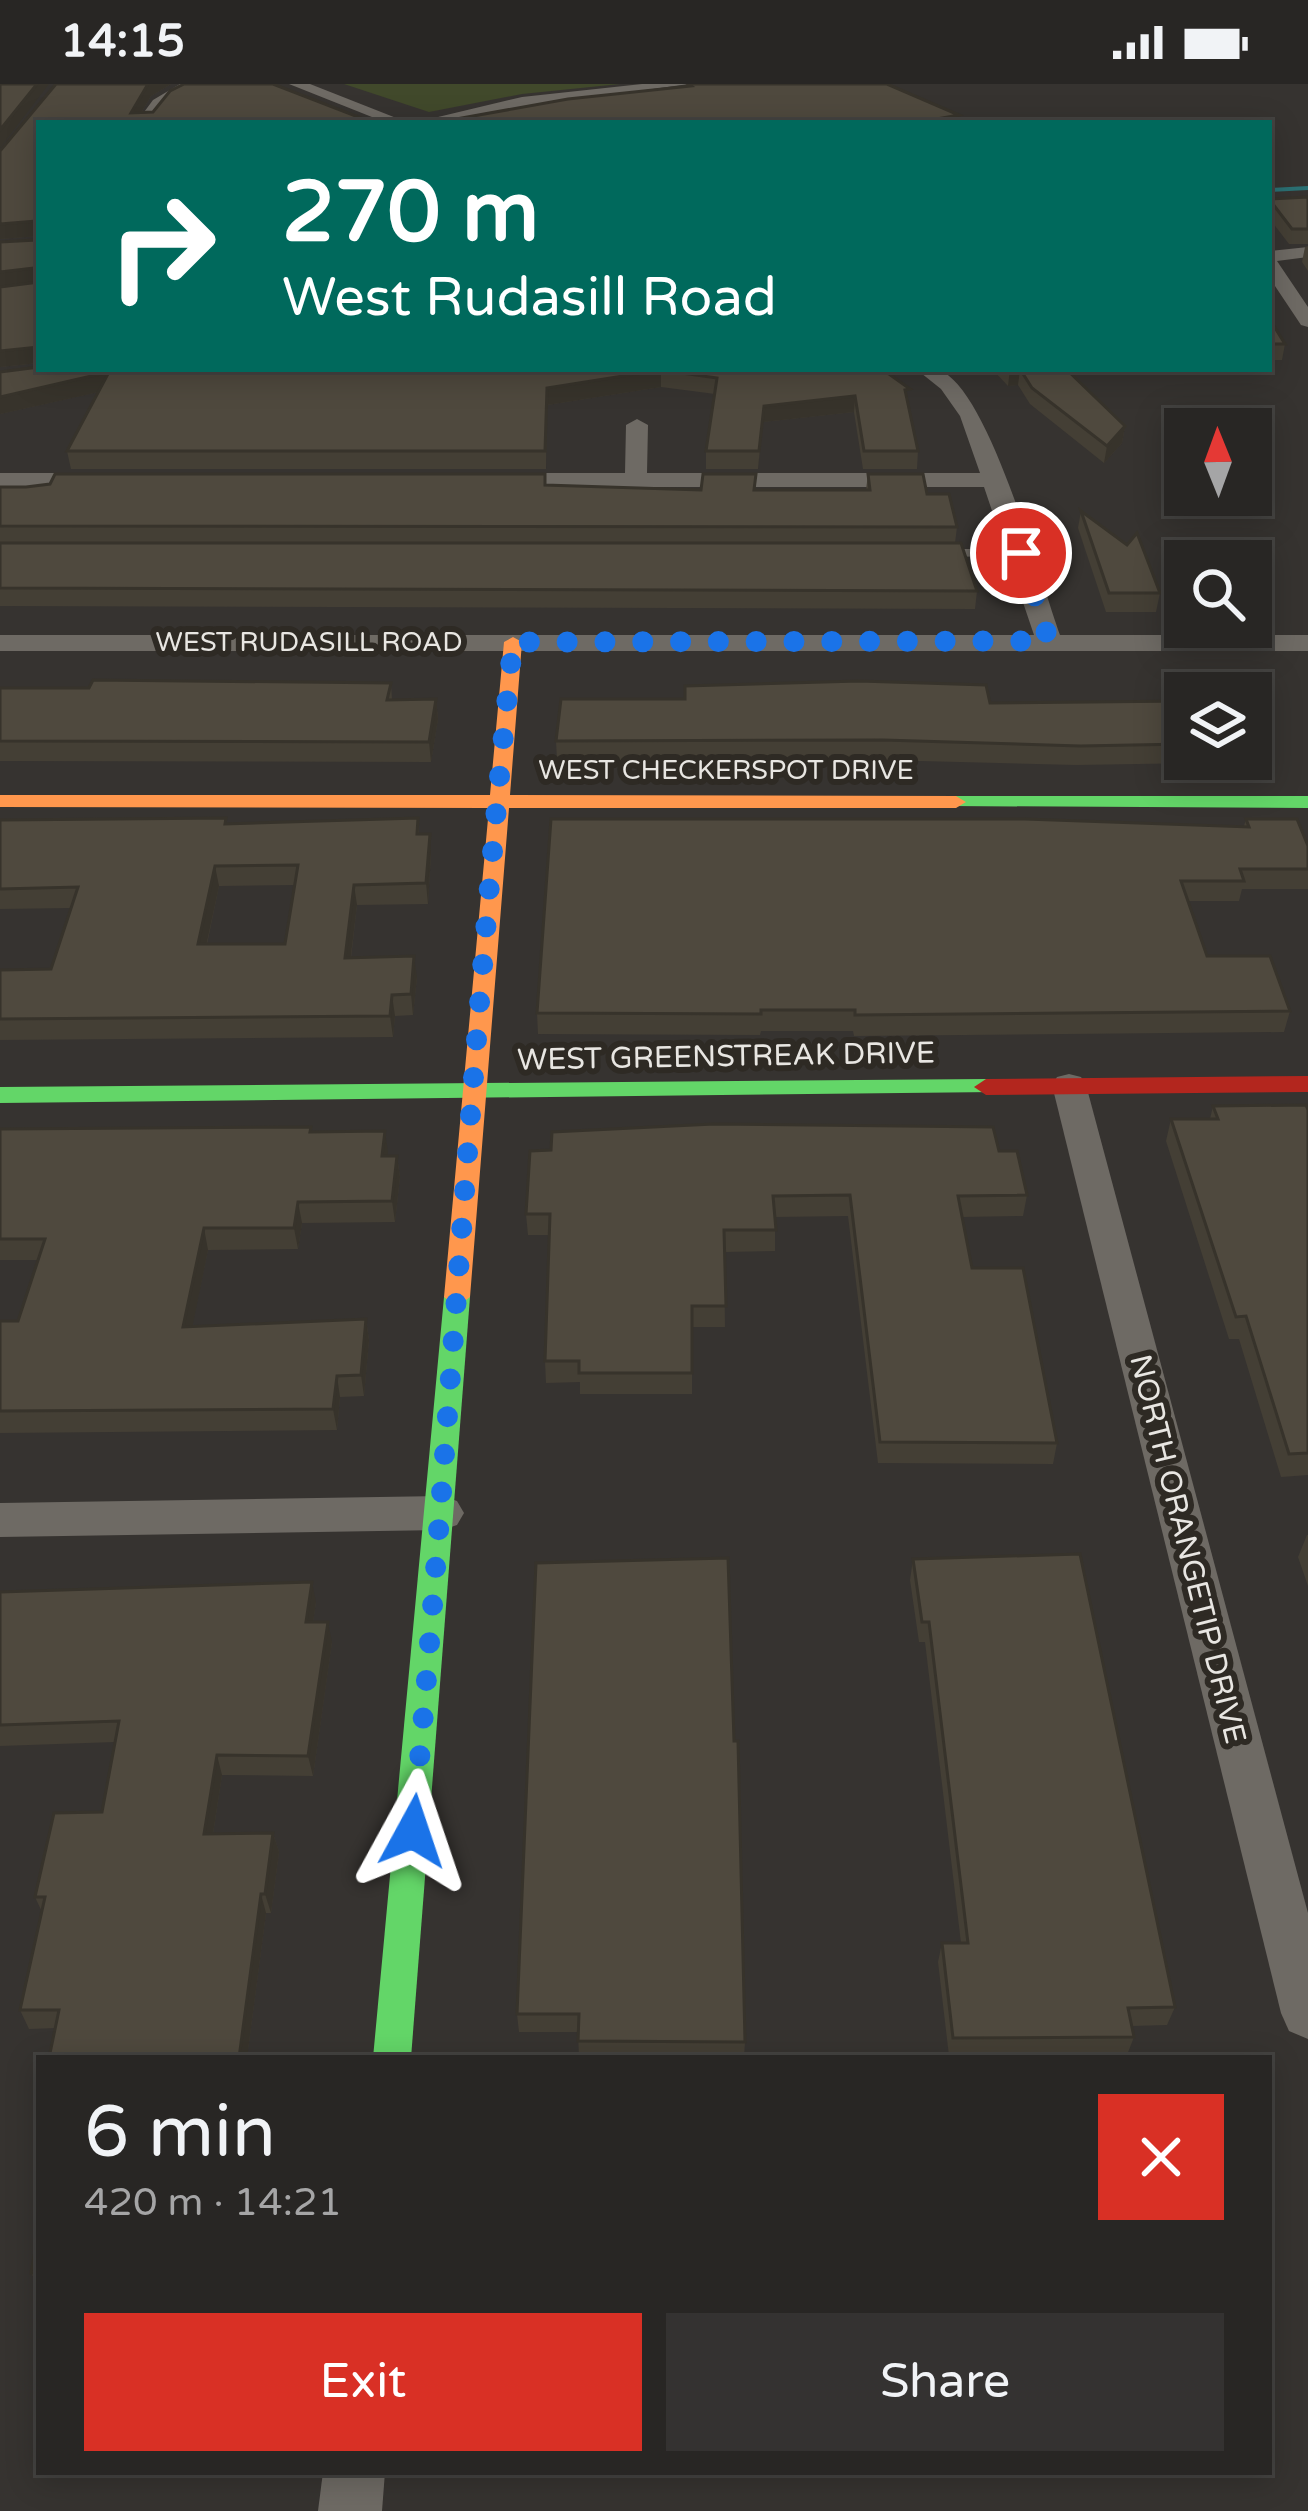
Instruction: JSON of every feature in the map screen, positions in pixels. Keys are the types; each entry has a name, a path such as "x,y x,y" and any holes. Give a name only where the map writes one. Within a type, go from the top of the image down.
{"street":[{"path":"145,120 151,107 167,94 194,84"},
{"path":"296,84 393,120"},
{"path":"435,120 522,102 682,84"},
{"path":"1272,259 1308,252"},
{"path":"1272,265 1308,321"},
{"path":"930,372 947,385 971,416 1049,641"},
{"path":"636,480 637,425"},
{"path":"0,480 118,480"},
{"path":"471,480 996,480"},
{"path":"392,2055 513,642"},
{"name":"WEST RUDASILL ROAD","path":"0,643 1308,643"},
{"name":"WEST CHECKERSPOT DRIVE","path":"0,801 1308,802"},
{"name":"WEST GREENSTREAK DRIVE","path":"0,1095 1308,1084"},
{"name":"NORTH ORANGETIP DRIVE","path":"1069,1085 1308,2012"},
{"path":"0,1520 442,1513"},
{"path":"350,2511 354,2475"}],"lane":[{"path":"926,554 1021,553"}],"green space":[{"path":"344,84 620,84 522,94 429,112"}],"building":[{"path":"0,84 37,84 0,130"},
{"path":"56,84 148,84 131,113 153,112 170,91 184,84 273,84 361,118 36,120 36,221 0,224 0,151"},
{"path":"688,84 887,84 959,115 942,118 945,120 451,120 568,99 691,86"},
{"path":"1308,197 1308,229 1292,229 1272,199"},
{"path":"36,240 36,271 0,272 0,242"},
{"path":"36,282 36,347 0,351 0,287"},
{"path":"1272,323 1285,344 1272,344"},
{"path":"36,367 36,372 109,372 0,397 0,372"},
{"path":"109,372 648,372 547,388 545,451 67,451"},
{"path":"675,372 886,372 910,389 905,390 918,451 864,451 855,396 764,406 759,451 706,451 717,378"},
{"path":"1022,372 1069,372 1125,426 1107,446 1032,388"},
{"path":"55,474 545,474 545,485 701,490 703,474 756,474 754,490 870,490 868,474 923,474 927,494 949,494 957,527 0,526 0,487 50,484"},
{"path":"1081,511 1127,545 1137,533 1160,593 1109,593"},
{"path":"0,543 961,543 977,591 0,588"},
{"path":"93,680 391,683 387,700 436,699 429,742 0,741 0,688 89,688"},
{"path":"859,681 986,685 990,703 1164,701 1164,744 556,741 561,699 685,699 685,686"},
{"path":"226,818 225,824 418,818 417,834 430,834 426,883 354,885 345,958 414,956 411,994 392,995 390,1016 0,1019 0,970 51,969 78,887 0,889 0,820","holes":["298,865 285,944 198,944 215,866"]},
{"path":"551,819 1025,819 1249,827 1246,819 1297,819 1308,846 1308,869 1240,869 1244,881 1181,881 1207,956 1270,956 1290,1011 537,1013"},
{"path":"1306,1105 1308,1453 1289,1454 1246,1316 1236,1317 1171,1119 1218,1119 1213,1106"},
{"path":"714,1124 993,1127 999,1151 1017,1151 1027,1195 958,1196 972,1268 1023,1268 1057,1443 880,1442 850,1195 773,1196 776,1230 724,1230 726,1306 692,1306 692,1373 579,1373 579,1361 545,1361 550,1214 526,1214 530,1151 551,1150 552,1132"},
{"path":"311,1127 310,1132 385,1131 382,1156 397,1156 392,1201 298,1202 294,1228 204,1228 183,1327 366,1319 361,1375 337,1376 333,1409 0,1411 0,1321 18,1321 45,1239 0,1239 0,1129"},
{"path":"1080,1554 1175,2007 1128,2008 1134,2037 953,2038 942,1943 968,1943 929,1622 922,1622 913,1559"},
{"path":"728,1558 745,2042 578,2041 579,2014 517,2014 536,1563"},
{"path":"312,1582 306,1622 328,1622 308,1756 217,1755 204,1834 273,1833 239,2055 50,2055 59,2010 20,2010 45,1897 35,1897 54,1813 102,1812 119,1721 0,1725 0,1592"}],"waterway":[{"path":"1272,190 1308,188"}],"traffic: fast":[{"path":"956,802 1308,802"},
{"path":"0,1095 986,1087"},
{"path":"392,2055 457,1297"}],"traffic: slow":[{"path":"457,1297 513,642"},
{"path":"0,801 956,802"}],"traffic: jam":[{"path":"986,1087 1308,1084"}],"route":[{"path":"413,1831 442,1513 471,1092 513,642 1049,641 1021,553"}]}
